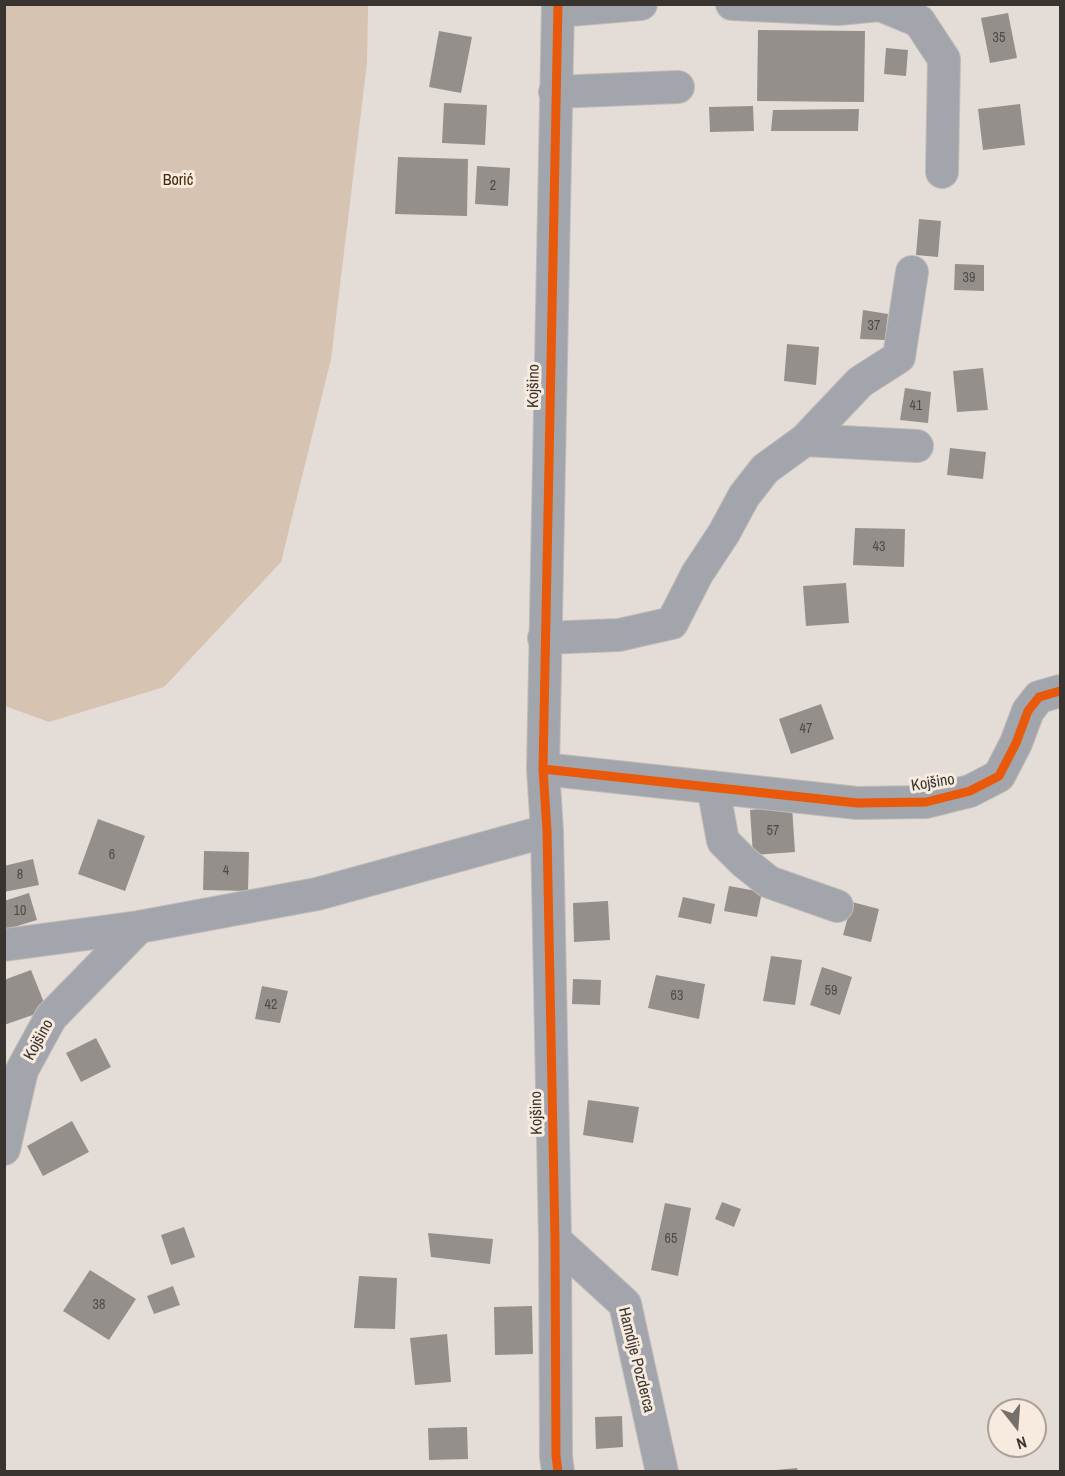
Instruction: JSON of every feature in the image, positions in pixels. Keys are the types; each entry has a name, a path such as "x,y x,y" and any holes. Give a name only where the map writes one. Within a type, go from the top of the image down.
{"street":[{"path":"558,8 641,4"},
{"path":"732,4 838,9 880,4 919,21 944,59 942,172"},
{"name":"Kojšino","path":"554,1466 555,1240 547,831 543,769 558,8"},
{"path":"555,92 678,87"},
{"path":"544,638 620,635 672,623 697,574 724,533 744,496 765,469 805,440 860,382 899,357 912,272"},
{"path":"805,440 917,446"},
{"name":"Kojšino","path":"543,769 857,803 926,802 970,791 999,776 1016,743 1028,711 1039,697 1060,691"},
{"path":"713,787 723,841 744,862 769,882 837,906"},
{"path":"4,945 139,927 317,894 547,831"},
{"name":"Kojšino","path":"4,1149 22,1070 51,1017 139,927"},
{"name":"Hamdije Pozderca","path":"555,1240 625,1304 662,1472"}],"green space":[{"name":"Borić","path":"4,5 368,5 367,63 331,359 281,562 164,687 49,722 5,706"}],"building":[{"path":"1008,13 1017,58 990,63 981,18"},
{"path":"758,30 865,31 864,102 757,101"},
{"path":"439,31 472,37 461,93 429,87"},
{"path":"886,48 908,50 906,76 884,74"},
{"path":"444,103 487,105 485,145 442,143"},
{"path":"1020,104 1025,145 983,150 978,109"},
{"path":"753,106 754,131 710,132 709,107"},
{"path":"859,109 858,131 771,131 773,110"},
{"path":"398,157 468,159 467,216 395,214"},
{"path":"477,166 510,168 508,206 475,204"},
{"path":"919,219 941,221 938,257 916,255"},
{"path":"955,264 984,265 984,291 954,290"},
{"path":"863,310 888,314 885,340 860,339"},
{"path":"787,344 819,347 816,385 784,381"},
{"path":"983,368 988,410 957,412 953,371"},
{"path":"905,388 931,392 928,423 900,420"},
{"path":"950,448 986,452 983,479 947,475"},
{"path":"855,528 905,529 904,567 853,565"},
{"path":"846,583 849,623 806,626 803,586"},
{"path":"821,704 834,739 791,754 779,719"},
{"path":"792,806 795,852 753,855 750,810"},
{"path":"98,819 145,836 125,891 78,874"},
{"path":"204,851 249,852 248,891 203,890"},
{"path":"33,859 39,885 4,892 4,866"},
{"path":"729,886 762,892 757,917 724,911"},
{"path":"29,893 37,920 4,930 4,901"},
{"path":"683,897 715,904 711,924 678,917"},
{"path":"608,901 610,940 574,942 573,903"},
{"path":"852,902 879,909 871,942 843,935"},
{"path":"771,956 802,960 795,1005 763,1001"},
{"path":"822,967 852,977 840,1015 810,1005"},
{"path":"31,970 47,1010 4,1025 4,980"},
{"path":"656,975 705,984 699,1019 648,1008"},
{"path":"573,979 601,980 600,1005 572,1004"},
{"path":"262,986 288,991 280,1023 255,1019"},
{"path":"96,1038 111,1067 81,1082 66,1053"},
{"path":"588,1100 639,1107 633,1143 583,1135"},
{"path":"72,1121 89,1152 43,1176 27,1146"},
{"path":"722,1202 741,1209 734,1227 715,1219"},
{"path":"665,1203 691,1208 678,1276 651,1270"},
{"path":"184,1227 195,1257 171,1265 161,1235"},
{"path":"428,1233 493,1239 490,1264 431,1257"},
{"path":"90,1270 136,1299 109,1340 63,1311"},
{"path":"359,1276 397,1278 395,1329 354,1328"},
{"path":"173,1286 180,1305 154,1314 147,1296"},
{"path":"532,1306 533,1354 495,1355 494,1307"},
{"path":"447,1334 451,1382 415,1385 410,1338"},
{"path":"622,1416 623,1447 596,1449 595,1417"},
{"path":"467,1427 468,1459 429,1460 428,1428"},
{"path":"797,1468 798,1472 776,1472 776,1470"}],"cycle path":[{"path":"558,4 543,769 547,831 558,1472"},
{"path":"543,769 857,803 926,802 970,791 999,776 1016,743 1028,711 1039,697 1060,691"}]}
